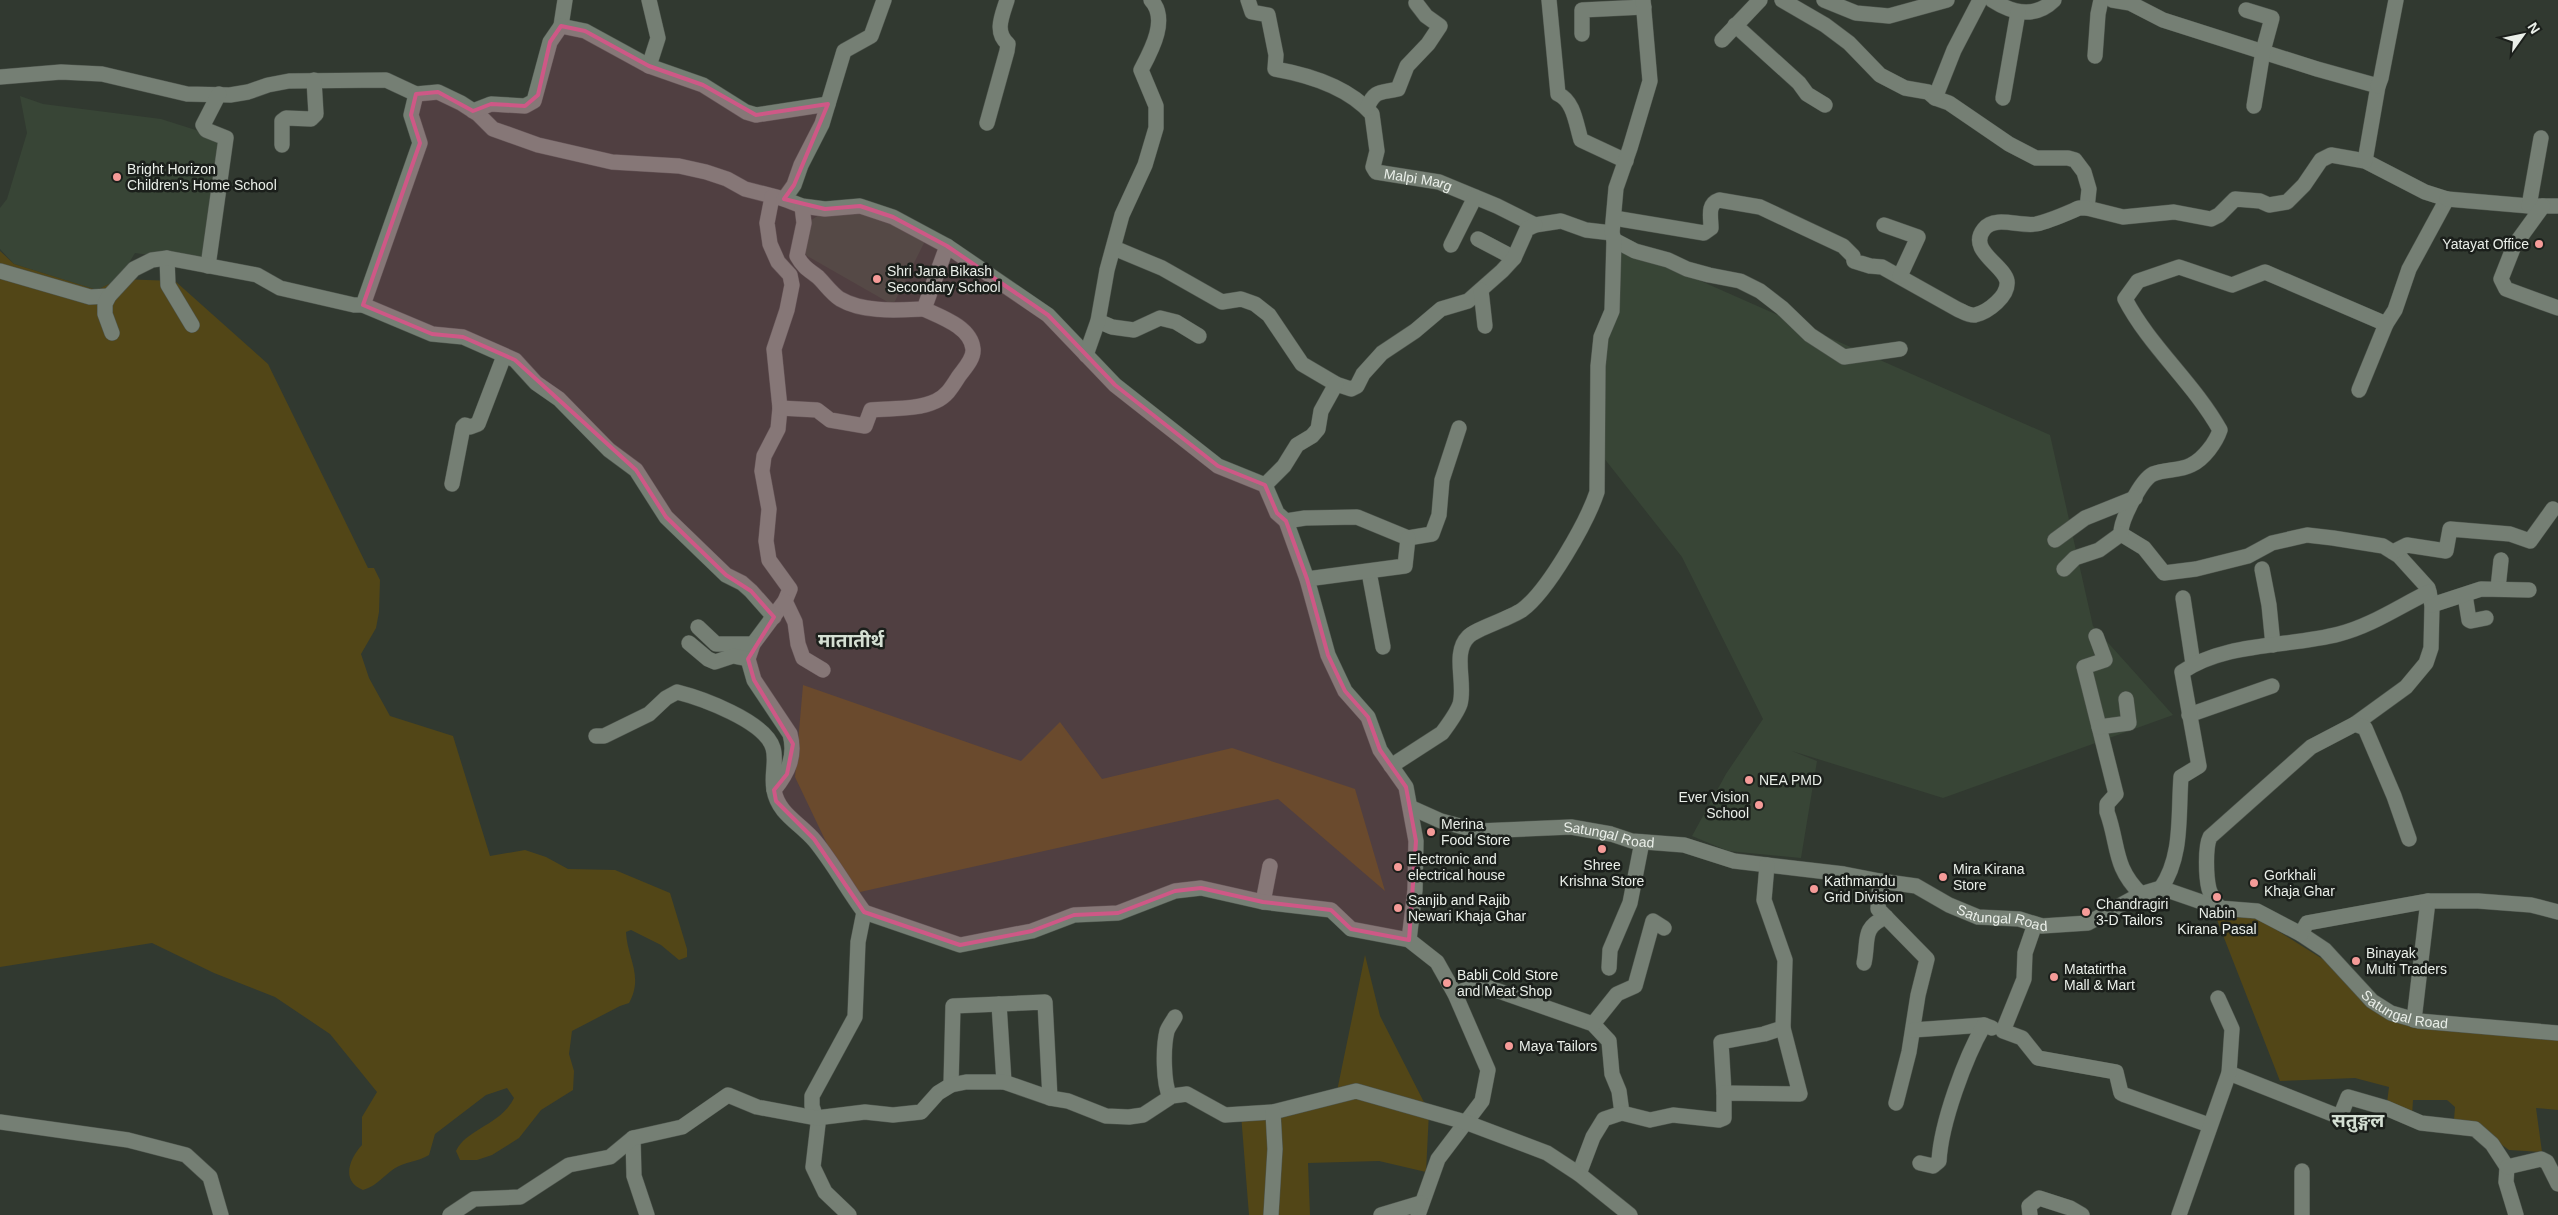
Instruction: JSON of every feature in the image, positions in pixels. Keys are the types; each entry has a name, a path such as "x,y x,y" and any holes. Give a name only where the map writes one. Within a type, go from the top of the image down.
{"street":[{"path":"475,112 491,104 525,106 534,101 550,42 561,26 565,0"},
{"path":"649,0 658,38 649,66"},
{"path":"774,790 787,774 792,744 790,734 754,680 748,658 754,644 774,617 790,589 772,567 767,553 769,509 762,471 764,456 778,429 780,408 774,349 788,310 792,285 790,275 778,262 770,244 767,223 778,198 794,185 801,165 817,135 844,51 871,36 884,0"},
{"path":"987,123 1007,51 1008,44 1001,38 999,29 1007,0"},
{"path":"1086,355 1098,321 1107,270 1122,215 1145,165 1156,128 1156,106 1141,70 1153,47 1160,16 1157,6 1151,0"},
{"path":"1248,0 1252,12 1268,15 1276,55 1275,69 1297,73 1334,87 1367,108 1372,98 1381,91 1398,90 1407,66 1428,44 1440,26 1426,16 1416,3"},
{"path":"1549,0 1558,94 1566,98 1571,107 1581,140 1626,161"},
{"path":"1722,40 1760,0"},
{"path":"1782,0 1841,37 1880,75 1905,88 1928,92 1935,98 1950,103 2009,144 2036,158 2068,158 2075,160 2084,172 2089,189 2087,208"},
{"path":"1834,1 1856,13 1896,15 1947,0"},
{"path":"1935,98 1954,50 1980,0"},
{"path":"1992,0 2018,12 2042,10 2054,0"},
{"path":"2095,56 2101,0"},
{"path":"2112,0 2130,2 2163,20 2378,86"},
{"path":"2364,161 2396,0"},
{"path":"1391,766 1442,733 1447,727 1460,704 1461,650 1468,637 1510,618 1534,599 1546,586 1591,511 1598,492 1598,366 1601,339 1612,312 1616,188 1650,81 1643,3 1582,10 1582,34"},
{"path":"2246,10 2272,18 2263,51 2254,106"},
{"path":"2002,98 2018,12"},
{"path":"1735,25 1799,83 1807,94 1825,105"},
{"path":"561,26 585,31 649,66 703,85 746,112 756,115 828,104"},
{"path":"0,77 61,72 102,74 187,94 248,92 268,85 289,81 386,80 416,94 438,92 475,112 493,129 538,145 612,162 678,166 706,172 727,179 745,189 802,206 825,209 860,206 893,217 947,246 1048,315 1115,385 1218,466 1265,485 1277,514 1286,521 1307,579 1328,655 1345,691 1368,717 1380,750 1406,786 1412,808 1416,841 1415,890 1409,940"},
{"path":"282,145 282,121 286,118 311,118 316,114 314,80"},
{"path":"208,266 226,138 206,130 203,125 219,94"},
{"path":"363,305 420,143 411,115 416,94"},
{"name":"Malpi Marg","path":"1367,108 1375,121 1377,152 1374,170 1439,182 1535,225"},
{"path":"2541,138 2544,206 2514,246 2501,279 2506,288 2558,308"},
{"path":"1114,248 1162,268 1222,302 1241,299 1255,304 1269,315 1302,364 1336,384 1351,389 1357,386 1363,374 1382,353 1415,331 1441,309 1468,301 1481,290 1514,258 1527,229 1535,225 1561,221 1586,230 1704,233 1710,228 1710,206 1713,202 1719,200 1760,207 1844,246 1853,256 1854,261 1870,266 1882,267 1957,309 1976,315 1997,303 2006,291 2008,284 2002,272 1986,257 1981,237 1984,228 1995,222 2034,225 2079,208 2087,208 2123,217 2174,212 2211,219 2218,215 2234,199 2260,201 2269,205 2293,199 2320,160 2331,155 2364,161 2425,192 2447,199 2544,206"},
{"path":"1451,245 1475,197"},
{"path":"2359,390 2386,324 2395,310 2409,269 2447,199"},
{"path":"780,408 817,410 830,420 865,426 871,410 916,407 934,402 946,396 970,360 973,350 970,341 962,330 952,322 924,309 886,310 839,299 818,277 803,268 797,256 804,223 802,206"},
{"path":"1884,225 1918,238 1900,276"},
{"path":"1614,230 1635,251 1668,260 1686,269 1740,281 1760,291 1782,308 1810,335 1844,357 1900,349"},
{"path":"1478,239 1514,258"},
{"path":"924,309 947,246"},
{"path":"167,258 168,285 192,324"},
{"path":"112,333 105,314 105,304 109,296 142,263 167,258 261,276 280,288 354,305 363,305 432,334 463,338 515,360 536,383 559,399 609,450 636,470 666,517 726,575 742,583 751,591 774,617"},
{"path":"2121,534 2120,525 2135,498 2152,475 2192,465 2216,442 2220,430 2206,406 2137,321 2125,298 2138,281 2179,267 2232,285 2264,272 2386,324"},
{"path":"0,271 90,297 109,296"},
{"path":"1481,290 1485,326"},
{"path":"1098,321 1112,327 1134,330 1160,318 1176,322 1199,336"},
{"path":"452,484 463,427 465,425 470,427 478,424 504,356"},
{"path":"1265,485 1284,466 1297,445 1312,436 1318,429 1321,411 1336,384"},
{"path":"1286,521 1305,518 1357,517 1408,538 1432,534 1439,515 1442,480 1459,428"},
{"path":"2055,540 2085,518 2135,498"},
{"path":"2392,552 2407,545 2446,550 2450,529 2510,534 2530,541 2553,509"},
{"path":"2121,534 2144,548 2164,573 2196,569 2248,556 2272,543 2307,535 2383,546 2418,574 2430,599 2431,648 2426,663 2406,687 2355,724 2311,748 2210,837 2206,846 2207,878 2210,890 2219,908"},
{"path":"2064,569 2075,558 2099,550 2121,534"},
{"path":"1307,579 1405,566 1408,538"},
{"path":"2498,588 2501,560"},
{"path":"2262,568 2273,645"},
{"path":"1369,572 1383,647"},
{"path":"2161,888 2170,875 2177,852 2181,777 2199,766 2182,672 2193,664 2207,658 2340,634 2430,599 2465,595 2481,589 2529,590"},
{"path":"2465,595 2469,620 2486,618"},
{"path":"2183,598 2193,664"},
{"path":"784,601 795,622 798,644 804,658 823,670"},
{"path":"698,627 716,644 754,644"},
{"path":"2096,636 2104,660 2084,667 2116,794 2107,804 2107,812 2119,865 2128,882 2140,894"},
{"path":"689,642 708,659 715,662 733,656 748,658"},
{"path":"2189,715 2272,686"},
{"path":"596,736 604,736 649,714 666,698 677,692 693,696 726,710 766,736 772,745 774,755 771,778 776,801 789,817 814,839 864,912 960,945 1032,931 1074,916 1118,914 1176,891 1201,888 1262,902 1331,910 1351,928 1409,940 1437,962 1455,994 1488,1070 1482,1101 1438,1159 1420,1209 1381,1215"},
{"path":"2099,727 2129,723 2126,699"},
{"path":"2355,724 2365,728 2394,796 2409,839"},
{"name":"Satungal Road","path":"1412,808 1441,820 1478,831 1571,827 1642,842 1684,845 1734,861 1844,874 1880,882 1916,886 1949,905 1978,917 2019,919 2049,926 2088,924 2140,894 2161,888 2219,908 2257,911 2301,934 2325,950 2372,1000 2391,1013 2414,1020 2558,1033"},
{"path":"1609,968 1610,950 1630,903 1642,842"},
{"path":"1724,1093 1800,1094 1783,1028 1784,960 1764,900 1767,865"},
{"path":"1262,902 1270,866"},
{"path":"1880,882 1878,909 1927,959 1896,1103"},
{"path":"2414,1020 2428,901"},
{"path":"2301,934 2308,923 2428,901 2478,901 2531,905 2558,912"},
{"path":"849,1215 825,1192 816,1174 814,1167 818,1124 812,1106 812,1096 855,1017 858,942 864,912"},
{"path":"1864,963 1869,929 1874,922 1886,917"},
{"path":"1593,1024 1617,994 1635,986 1653,921 1664,928"},
{"path":"2003,1031 2024,979 2025,953 2035,924"},
{"path":"1455,994 1472,987 1490,988 1593,1024 1609,1041 1612,1074 1618,1091 1622,1113"},
{"path":"2180,1214 2209,1125 2229,1073 2232,1029 2218,998"},
{"path":"952,1085 953,1006 1045,1002 1050,1098"},
{"path":"999,1004 1004,1082"},
{"path":"1170,1097 1165,1085 1166,1045 1168,1029 1175,1017"},
{"path":"1913,1030 1984,1025 2003,1031 2022,1038 2038,1058 2116,1072 2121,1093 2209,1125"},
{"path":"1920,1163 1933,1166 1939,1161 1940,1148 1959,1082 1973,1045 1984,1025"},
{"path":"1579,1174 1597,1129 1604,1119 1622,1113 1650,1120 1672,1115 1719,1120 1724,1118 1721,1042 1764,1034 1783,1028"},
{"path":"2229,1073 2340,1117 2348,1097 2386,1108 2421,1123 2476,1129 2492,1144 2507,1167 2506,1182 2516,1215"},
{"path":"450,1215 474,1200 520,1197 569,1165 610,1157 633,1138 682,1127 728,1095 757,1107 816,1118 865,1112 893,1115 921,1112 938,1092 952,1085 966,1082 1004,1082 1050,1098 1068,1101 1106,1116 1129,1117 1143,1115 1170,1097 1186,1094 1224,1116 1273,1112 1356,1091 1465,1122 1547,1152 1579,1174 1630,1215"},
{"path":"1271,1215 1275,1149 1273,1112"},
{"path":"0,1122 128,1140 186,1155 210,1178 220,1215"},
{"path":"633,1138 634,1176 647,1215"},
{"path":"2507,1167 2541,1159 2547,1162 2558,1184"},
{"path":"2302,1171 2302,1215"},
{"path":"2030,1215 2029,1206 2039,1198 2070,1208 2082,1215"}],"highlighted area":[{"path":"561,26 585,31 649,66 703,85 756,115 828,104 794,185 784,199 825,209 860,206 893,217 947,246 1048,315 1115,385 1218,466 1265,485 1277,513 1286,521 1307,579 1328,655 1345,691 1368,717 1380,750 1406,787 1416,841 1409,940 1351,929 1331,910 1263,902 1201,888 1175,891 1118,913 1074,915 1032,931 960,945 864,912 814,839 776,801 774,790 787,774 793,744 754,680 748,659 774,617 751,591 726,575 666,517 636,470 515,360 463,337 432,334 363,305 420,143 411,115 416,94 438,92 473,111 491,104 525,106 538,95 550,42"}],"shaded area":[{"name":"Bright Horizon Children's Home School","path":"20,96 43,104 161,119 224,139 207,263 135,253 119,279 97,290 14,264 0,249 0,208 7,199 27,133"},
{"name":"Shri Jana Bikash Secondary School","path":"825,211 861,211 926,239 893,305 802,253 810,221"},
{"path":"1617,244 2050,435 2093,626 2173,715 1943,798 1792,751 1817,761 1801,858 1728,851 1692,836 1726,774 1763,719 1682,557 1596,448"},
{"path":"0,251 14,264 97,290 119,279 175,281 268,364 368,568 374,568 380,580 379,612 376,628 361,654 369,678 390,716 453,736 490,856 525,850 546,857 568,869 615,870 670,893 687,949 687,957 679,960 661,945 631,930 626,932 635,976 633,993 629,1003 572,1031 569,1054 574,1071 573,1090 541,1110 519,1138 492,1155 477,1160 460,1160 456,1151 467,1137 493,1121 508,1107 514,1098 507,1088 486,1095 435,1134 429,1155 399,1166 363,1190 351,1181 349,1169 354,1156 362,1145 362,1117 377,1092 330,1034 275,997 214,973 152,943 0,967"},
{"path":"803,685 1021,761 1060,722 1102,779 1232,748 1355,789 1385,891 1278,799 851,894 795,777"},
{"path":"2212,907 2256,917 2337,968 2388,1018 2558,1035 2558,1110 2536,1108 2542,1152 2509,1150 2484,1132 2454,1120 2455,1107 2447,1100 2413,1100 2412,1116 2387,1103 2389,1087 2355,1078 2280,1081"},
{"path":"1365,955 1380,1016 1429,1112 1426,1172 1379,1161 1308,1163 1310,1215 1249,1215 1241,1114 1336,1096"}],"place":[{"name":"Bright Horizon Children's Home School","path":"117,177"},
{"name":"Yatayat Office","path":"2539,244"},
{"name":"Shri Jana Bikash Secondary School","path":"877,279"},
{"name":"NEA PMD","path":"1749,780"},
{"name":"Ever Vision School","path":"1759,805"},
{"name":"Merina Food Store","path":"1431,832"},
{"name":"Shree Krishna Store","path":"1602,849"},
{"name":"Electronic and electrical house","path":"1398,867"},
{"name":"Mira Kirana Store","path":"1943,877"},
{"name":"Gorkhali Khaja Ghar","path":"2254,883"},
{"name":"Kathmandu Grid Division","path":"1814,889"},
{"name":"Nabin Kirana Pasal","path":"2217,897"},
{"name":"Sanjib and Rajib Newari Khaja Ghar","path":"1398,908"},
{"name":"Chandragiri 3-D Tailors","path":"2086,912"},
{"name":"Binayak Multi Traders","path":"2356,961"},
{"name":"Matatirtha Mall & Mart","path":"2054,977"},
{"name":"Babli Cold Store and Meat Shop","path":"1447,983"},
{"name":"Maya Tailors","path":"1509,1046"}],"district":[{"name":"मातातीर्थ","path":"851,640"},
{"name":"सतुङ्गल","path":"2358,1120"}]}
